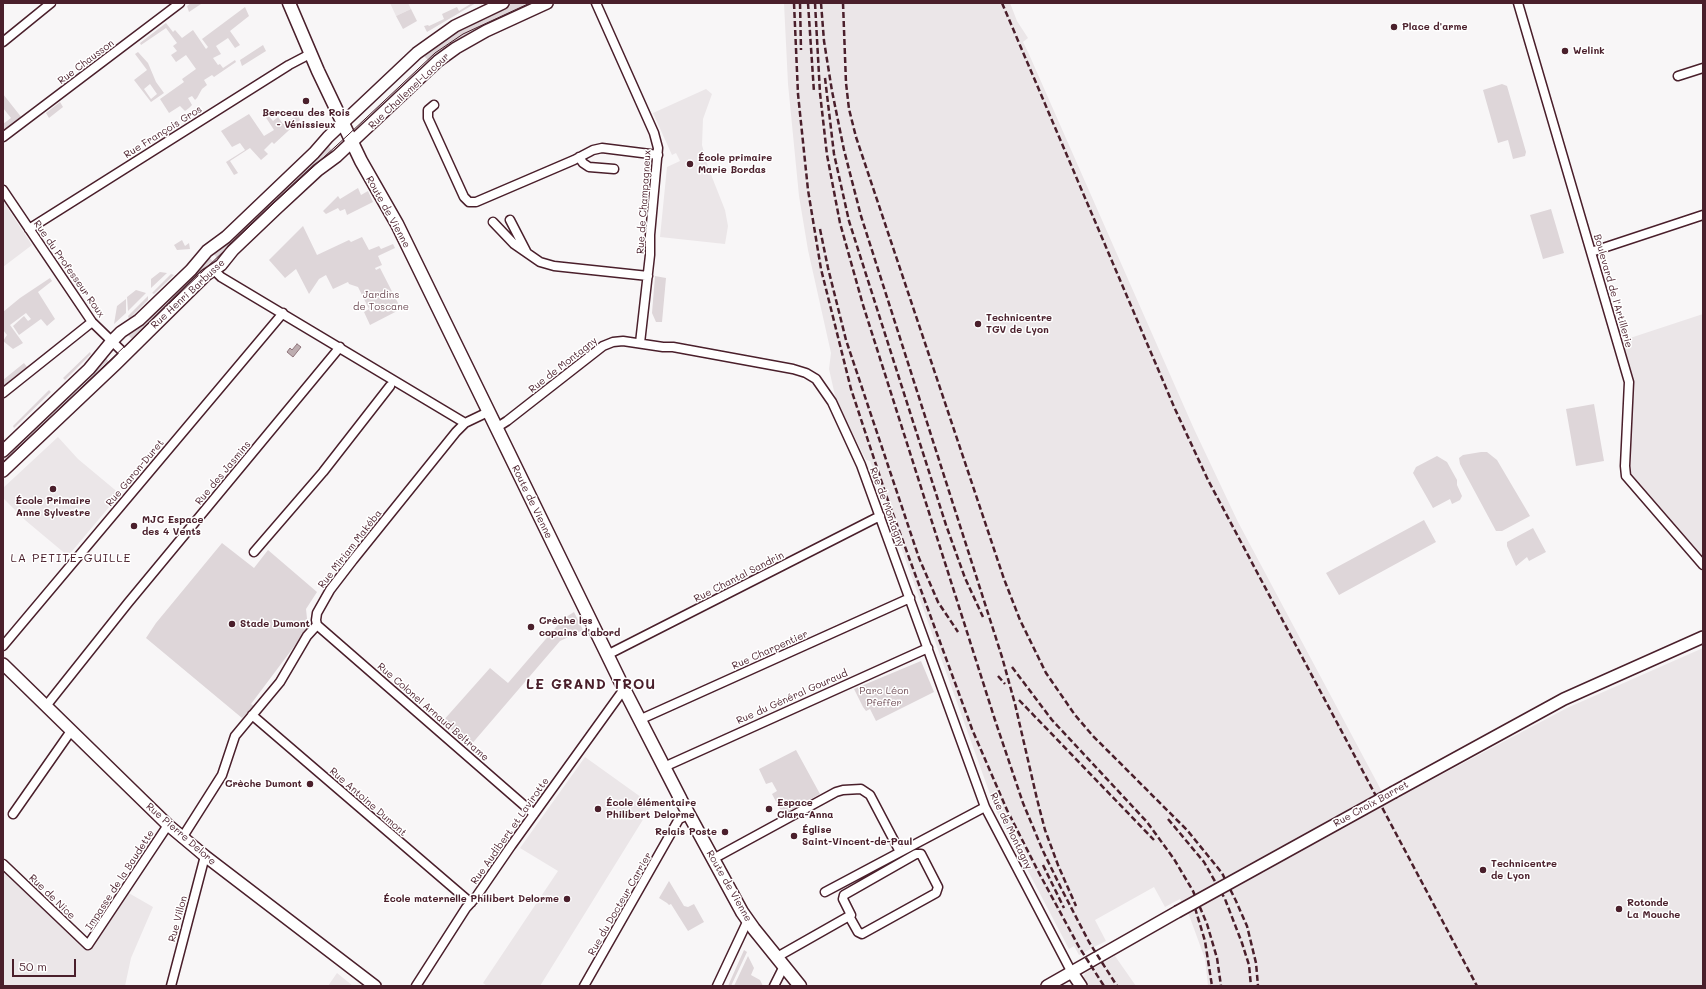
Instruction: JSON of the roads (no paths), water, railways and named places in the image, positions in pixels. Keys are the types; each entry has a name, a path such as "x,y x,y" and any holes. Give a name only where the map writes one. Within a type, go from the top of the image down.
{"main road":[{"name":"Route de Vienne","path":"289,3 310,54 346,120 355,140 365,170 397,224 639,720 688,815 748,920 800,986"}],"street":[{"path":"3,42 51,3"},
{"name":"Rue Chausson","path":"3,136 180,3"},
{"name":"Rue Challemel-Lacour","path":"346,120 417,53 430,43 455,26 503,3"},
{"name":"Rue Challemel-Lacour","path":"355,140 431,68 456,48 486,31 547,3"},
{"name":"Rue de Champagneux","path":"596,3 654,133 658,148 650,234 650,255 640,343"},
{"name":"Boulevard de l'Artillerie","path":"1518,3 1629,382 1625,459 1626,476 1703,565"},
{"name":"Rue François Gros","path":"28,229 289,65 310,54"},
{"path":"1678,76 1703,68"},
{"path":"434,105 428,110 428,118 464,197 469,202 476,202 577,159 593,150 602,148 658,155"},
{"name":"Rue Henri Barbusse","path":"3,451 89,369 121,332 139,320 191,270 207,251 226,237 314,153 346,120"},
{"name":"Rue Henri Barbusse","path":"3,470 206,275 221,265 233,250 276,209 355,140"},
{"path":"577,159 589,167 614,169"},
{"name":"Rue du Professeur Roux","path":"3,190 92,322 125,354"},
{"path":"1592,252 1703,215"},
{"path":"510,220 527,254"},
{"path":"493,222 514,244 540,262 554,266 648,276"},
{"path":"214,270 221,277 465,422 488,412"},
{"name":"Rue Garon-Duret","path":"3,646 283,313"},
{"path":"3,393 92,322"},
{"name":"Rue de Montagny","path":"496,428 507,422 603,346 623,340 663,347 673,347 793,369 816,379 832,402 861,465 986,807 1071,971"},
{"name":"Rue des Jasmins","path":"46,706 128,603 340,347"},
{"path":"254,552 323,472 390,386"},
{"name":"Rue Miriam Makéba","path":"182,838 222,775 235,736 280,682 307,636 317,625 317,613 330,590 465,422"},
{"name":"Rue Chantal Sandrin","path":"608,655 880,516"},
{"name":"Rue Charpentier","path":"639,720 910,598"},
{"name":"Rue Colonel Arnaud Beltrame","path":"317,625 534,814"},
{"name":"Rue Croix Barret","path":"1047,986 1177,912 1564,699 1703,637"},
{"name":"Rue du Général Gouraud","path":"664,767 928,648"},
{"name":"Rue Pierre Delore","path":"3,664 182,838 375,986"},
{"name":"Rue Audibert et Lavirotte","path":"416,986 466,908 624,689"},
{"name":"Rue Antoine Dumont","path":"252,715 471,903"},
{"path":"13,814 71,731"},
{"path":"713,860 836,792 861,789 870,795 900,852"},
{"path":"825,892 986,807"},
{"name":"Rue du Docteur Carrier","path":"584,986 679,819 688,815"},
{"name":"Impasse de la Baudette","path":"88,945 168,825"},
{"path":"916,854 921,854 938,887 936,893 862,934 858,932 849,916 851,915 843,899 844,895 916,854"},
{"name":"Rue Villon","path":"171,986 204,856"},
{"name":"Rue de Nice","path":"3,864 88,945"},
{"path":"774,986 780,962 849,916"},
{"path":"717,986 748,920"},
{"path":"1071,971 1081,986"}],"tram line":[{"path":"3,463 275,202 435,53 463,34 530,3"}],"railway":[{"path":"794,3 798,94 808,190 821,269 851,389 886,495 972,729 1007,810 1039,873 1079,947 1104,986"},
{"path":"800,3 801,50"},
{"path":"808,3 814,92"},
{"path":"815,3 820,93 827,155 840,223 863,305 995,720 1023,803 1043,851 1061,888 1089,942 1117,986"},
{"path":"821,3 824,41 832,91 844,150 861,216 1002,657 1015,704 1045,830 1076,906"},
{"path":"843,3 846,83 849,109 856,137 1004,579 1020,620 1046,673 1075,715 1093,736 1187,830 1222,873 1247,926 1256,963 1258,986"},
{"path":"1002,3 1175,409 1208,480 1477,986"},
{"path":"825,78 834,154 849,221 946,525 965,578 983,617"},
{"path":"820,229 846,340 919,558 938,602 958,632"},
{"path":"1012,667 1052,720 1147,822 1174,859 1193,891 1207,924 1217,958 1221,986"},
{"path":"998,676 1005,684"},
{"path":"1019,700 1154,840"},
{"path":"1168,819 1204,862 1225,899 1249,965 1251,986"},
{"path":"1043,865 1064,908"},
{"path":"1195,908 1205,941 1212,986"}],"place":[{"name":"Place d'arme","path":"1394,27"},
{"name":"Welink","path":"1565,51"},
{"name":"Berceau des Rois - Vénissieux","path":"306,101"},
{"name":"École primaire Marie Bordas","path":"690,164"},
{"name":"Technicentre TGV de Lyon","path":"978,324"},
{"name":"École Primaire Anne Sylvestre","path":"53,489"},
{"name":"MJC Espace des 4 Vents","path":"134,526"},
{"name":"Stade Dumont","path":"232,624"},
{"name":"Crèche les copains d'abord","path":"531,627"},
{"name":"Crèche Dumont","path":"310,784"},
{"name":"École élémentaire Philibert Delorme","path":"598,809"},
{"name":"Espace Clara-Anna","path":"769,809"},
{"name":"Relais Poste","path":"725,832"},
{"name":"Église Saint-Vincent-de-Paul","path":"794,836"},
{"name":"Technicentre de Lyon","path":"1483,870"},
{"name":"École maternelle Philibert Delorme","path":"567,899"},
{"name":"Rotonde La Mouche","path":"1619,909"}],"district":[{"name":"LA PETITE-GUILLE","path":"71,558"},
{"name":"LE GRAND TROU","path":"591,685"}],"park label":[{"name":"Jardins de Toscane","path":"381,300"},
{"name":"Parc Léon Pfeffer","path":"884,696"}]}
